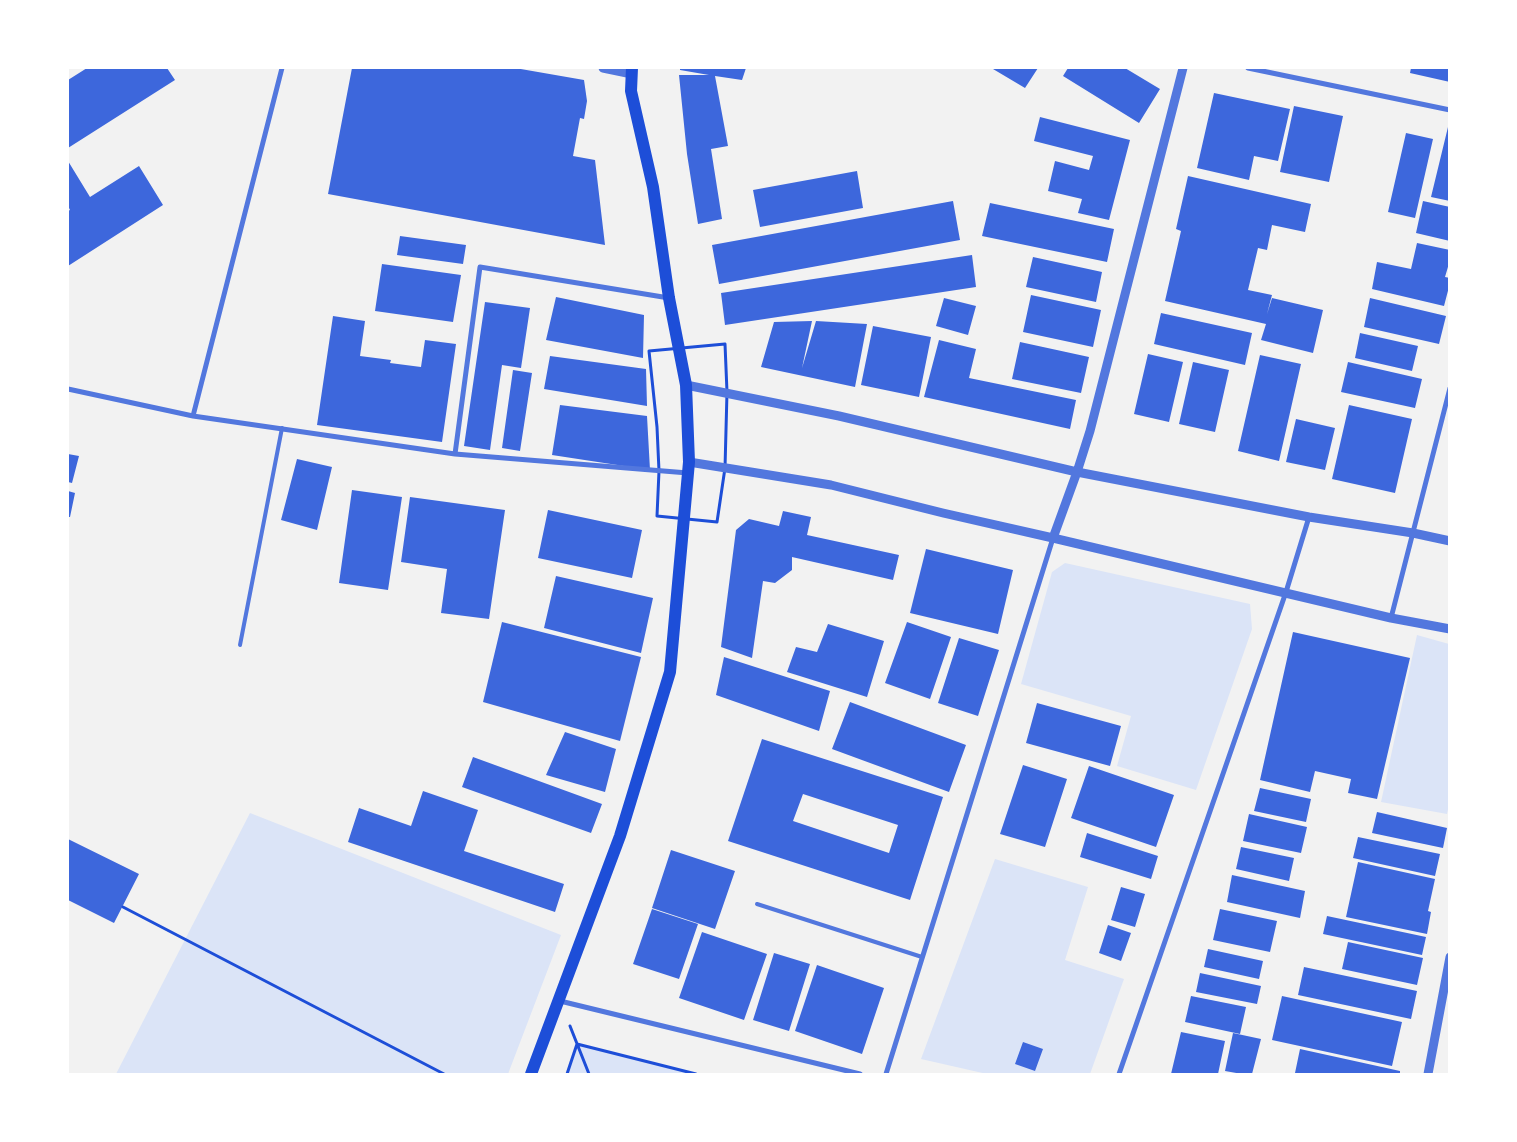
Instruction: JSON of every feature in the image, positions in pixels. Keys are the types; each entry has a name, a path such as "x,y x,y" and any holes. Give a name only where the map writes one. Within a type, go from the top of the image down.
{"main road":[{"path":"531,1074 560,1001 620,836 670,672 689,468 686,385 669,298 653,187 631,91 632,71"}],"street":[{"path":"193,416 282,68"},
{"path":"603,68 632,71"},
{"path":"886,1074 1053,538 1090,431 1183,68"},
{"path":"1248,68 1450,110"},
{"path":"455,454 480,267 669,298"},
{"path":"686,385 839,416 1077,472 1308,517 1413,533 1450,541"},
{"path":"1391,618 1450,388"},
{"path":"68,389 193,416 455,454 689,468 831,486 943,514 1286,592 1391,618 1450,629"},
{"path":"1119,1074 1286,592 1308,517"},
{"path":"1428,1074 1450,957"},
{"path":"560,1001 860,1074"}],"lane":[{"path":"240,645 282,428"},
{"path":"757,904 922,957"}],"path":[{"path":"122,907 444,1074"},
{"path":"560,1001 588,1074"},
{"path":"567,1074 577,1044"},
{"path":"577,1044 696,1074"}],"shaded area":[{"path":"1065,563 1250,604 1252,629 1196,790 1117,766 1131,716 1021,684 1052,572"},
{"path":"1417,635 1449,644 1450,800 1447,814 1381,802"},
{"path":"250,813 561,935 508,1074 116,1074"},
{"path":"995,859 1088,887 1065,960 1124,979 1090,1074 987,1074 921,1059"},
{"path":"577,1044 696,1074 567,1074"}],"building":[{"path":"87,68 167,68 175,80 68,148 68,80"},
{"path":"352,68 515,68 584,80 587,101 584,119 580,118 573,156 595,160 605,245 328,194"},
{"path":"680,68 746,68 742,80 715,76 728,146 711,149 722,219 698,224 687,154 679,75 709,75 680,70"},
{"path":"1038,68 1025,88 993,69"},
{"path":"1068,68 1125,68 1160,89 1139,123 1063,76"},
{"path":"1411,68 1450,68 1450,82 1410,73"},
{"path":"1214,93 1290,109 1278,161 1254,156 1249,180 1197,168"},
{"path":"1294,106 1343,116 1329,182 1280,172"},
{"path":"1040,117 1130,140 1109,220 1078,213 1082,199 1048,191 1055,161 1089,170 1093,156 1034,141"},
{"path":"1448,127 1450,127 1450,201 1431,197"},
{"path":"1406,133 1433,139 1415,218 1388,212"},
{"path":"68,161 90,197 139,166 163,205 68,266 68,211 70,210 68,206"},
{"path":"857,171 863,208 760,227 753,190"},
{"path":"1188,176 1311,204 1305,232 1272,225 1267,250 1258,248 1248,290 1272,295 1267,314 1272,298 1323,310 1313,353 1261,340 1266,324 1165,301 1181,231 1176,229"},
{"path":"953,201 960,240 719,284 712,245"},
{"path":"1423,201 1450,207 1450,241 1416,233"},
{"path":"990,203 1114,229 1107,262 982,236"},
{"path":"400,236 466,245 463,264 397,255"},
{"path":"1417,243 1450,250 1450,260 1445,277 1450,278 1450,283 1444,306 1372,289 1377,262 1411,269"},
{"path":"972,255 976,287 725,325 721,293"},
{"path":"1033,257 1102,272 1096,302 1026,287"},
{"path":"382,264 461,275 453,322 375,311"},
{"path":"1031,295 1101,310 1093,347 1023,332"},
{"path":"556,297 644,315 643,358 546,340"},
{"path":"944,298 976,306 968,335 936,326"},
{"path":"1370,298 1446,316 1439,344 1364,327"},
{"path":"485,302 530,308 521,368 502,365 490,450 464,446"},
{"path":"1161,313 1252,333 1245,365 1154,344"},
{"path":"333,316 365,321 360,356 391,360 390,363 421,367 425,340 456,344 442,442 317,425"},
{"path":"812,321 802,368 816,321 867,324 855,387 761,367 774,322"},
{"path":"873,326 931,337 919,397 861,385"},
{"path":"1360,333 1418,346 1412,371 1355,358"},
{"path":"939,340 976,349 969,378 1076,400 1070,429 924,397"},
{"path":"1020,342 1089,357 1081,393 1012,379"},
{"path":"1148,354 1183,362 1169,422 1134,414"},
{"path":"1260,355 1301,364 1279,461 1238,451"},
{"path":"550,356 646,369 647,406 544,389"},
{"path":"1193,362 1229,370 1215,432 1179,424"},
{"path":"1348,362 1422,379 1415,408 1341,392"},
{"path":"513,370 532,373 520,451 502,448"},
{"path":"560,405 647,416 650,470 552,455"},
{"path":"1349,405 1412,419 1395,493 1332,479"},
{"path":"1296,419 1335,428 1325,470 1286,462"},
{"path":"68,454 79,456 72,483 68,482"},
{"path":"297,459 332,467 317,530 281,520"},
{"path":"352,490 402,497 388,590 339,583"},
{"path":"68,491 75,493 70,517 68,517"},
{"path":"410,497 505,510 489,619 441,613 447,569 401,562"},
{"path":"548,510 642,530 632,578 538,558"},
{"path":"783,511 811,517 807,535 899,555 893,580 792,557 792,570 775,583 763,581 752,658 721,647 736,530 749,519 779,526"},
{"path":"926,549 1013,570 998,634 910,613"},
{"path":"556,576 653,598 641,653 544,628"},
{"path":"502,622 641,657 620,741 483,702"},
{"path":"907,622 951,637 930,699 885,683"},
{"path":"828,624 884,641 867,697 787,672 796,647 817,652"},
{"path":"1293,632 1410,658 1377,799 1348,793 1351,779 1315,771 1310,792 1260,780"},
{"path":"959,638 999,650 978,716 938,703"},
{"path":"724,657 830,691 819,731 716,695"},
{"path":"850,702 966,745 949,792 832,749"},
{"path":"1037,703 1121,726 1110,766 1026,743"},
{"path":"565,732 616,749 605,792 546,775"},
{"path":"762,739 943,797 910,900 728,841","holes":["803,794 898,825 889,853 793,821"]},
{"path":"473,757 602,804 591,833 462,787"},
{"path":"1023,765 1067,779 1045,847 1000,834"},
{"path":"1089,766 1174,795 1156,847 1071,818"},
{"path":"1260,788 1311,799 1306,822 1254,811"},
{"path":"423,791 478,810 464,851 564,884 555,912 348,842 359,808 411,826"},
{"path":"1377,812 1447,828 1443,848 1372,833"},
{"path":"1249,814 1307,827 1301,853 1243,841"},
{"path":"1087,833 1158,856 1151,879 1080,857"},
{"path":"1358,837 1440,854 1435,876 1353,858"},
{"path":"68,839 139,874 114,923 68,900"},
{"path":"1241,847 1294,858 1289,881 1236,869"},
{"path":"671,850 735,871 715,929 652,908"},
{"path":"1358,862 1435,879 1428,911 1431,912 1427,934 1346,917"},
{"path":"1232,875 1305,891 1300,918 1227,902"},
{"path":"1121,887 1145,894 1135,927 1111,920"},
{"path":"652,909 698,924 679,979 633,964"},
{"path":"1220,909 1277,921 1270,952 1213,940"},
{"path":"1327,916 1426,937 1422,955 1323,934"},
{"path":"1108,925 1131,933 1121,961 1099,953"},
{"path":"702,932 767,954 744,1020 679,998"},
{"path":"1348,942 1423,958 1417,985 1342,969"},
{"path":"1208,949 1263,961 1259,979 1204,967"},
{"path":"774,953 810,964 789,1031 753,1020"},
{"path":"817,965 884,988 862,1054 795,1031"},
{"path":"1304,967 1417,991 1411,1019 1298,995"},
{"path":"1200,973 1261,986 1257,1004 1196,992"},
{"path":"1191,996 1246,1007 1240,1034 1185,1022"},
{"path":"1282,996 1402,1022 1392,1066 1272,1040"},
{"path":"1181,1032 1225,1041 1218,1074 1171,1074"},
{"path":"1233,1033 1261,1039 1252,1074 1225,1071"},
{"path":"1023,1042 1043,1049 1035,1071 1015,1064"},
{"path":"1300,1049 1400,1071 1400,1074 1295,1073"}]}
